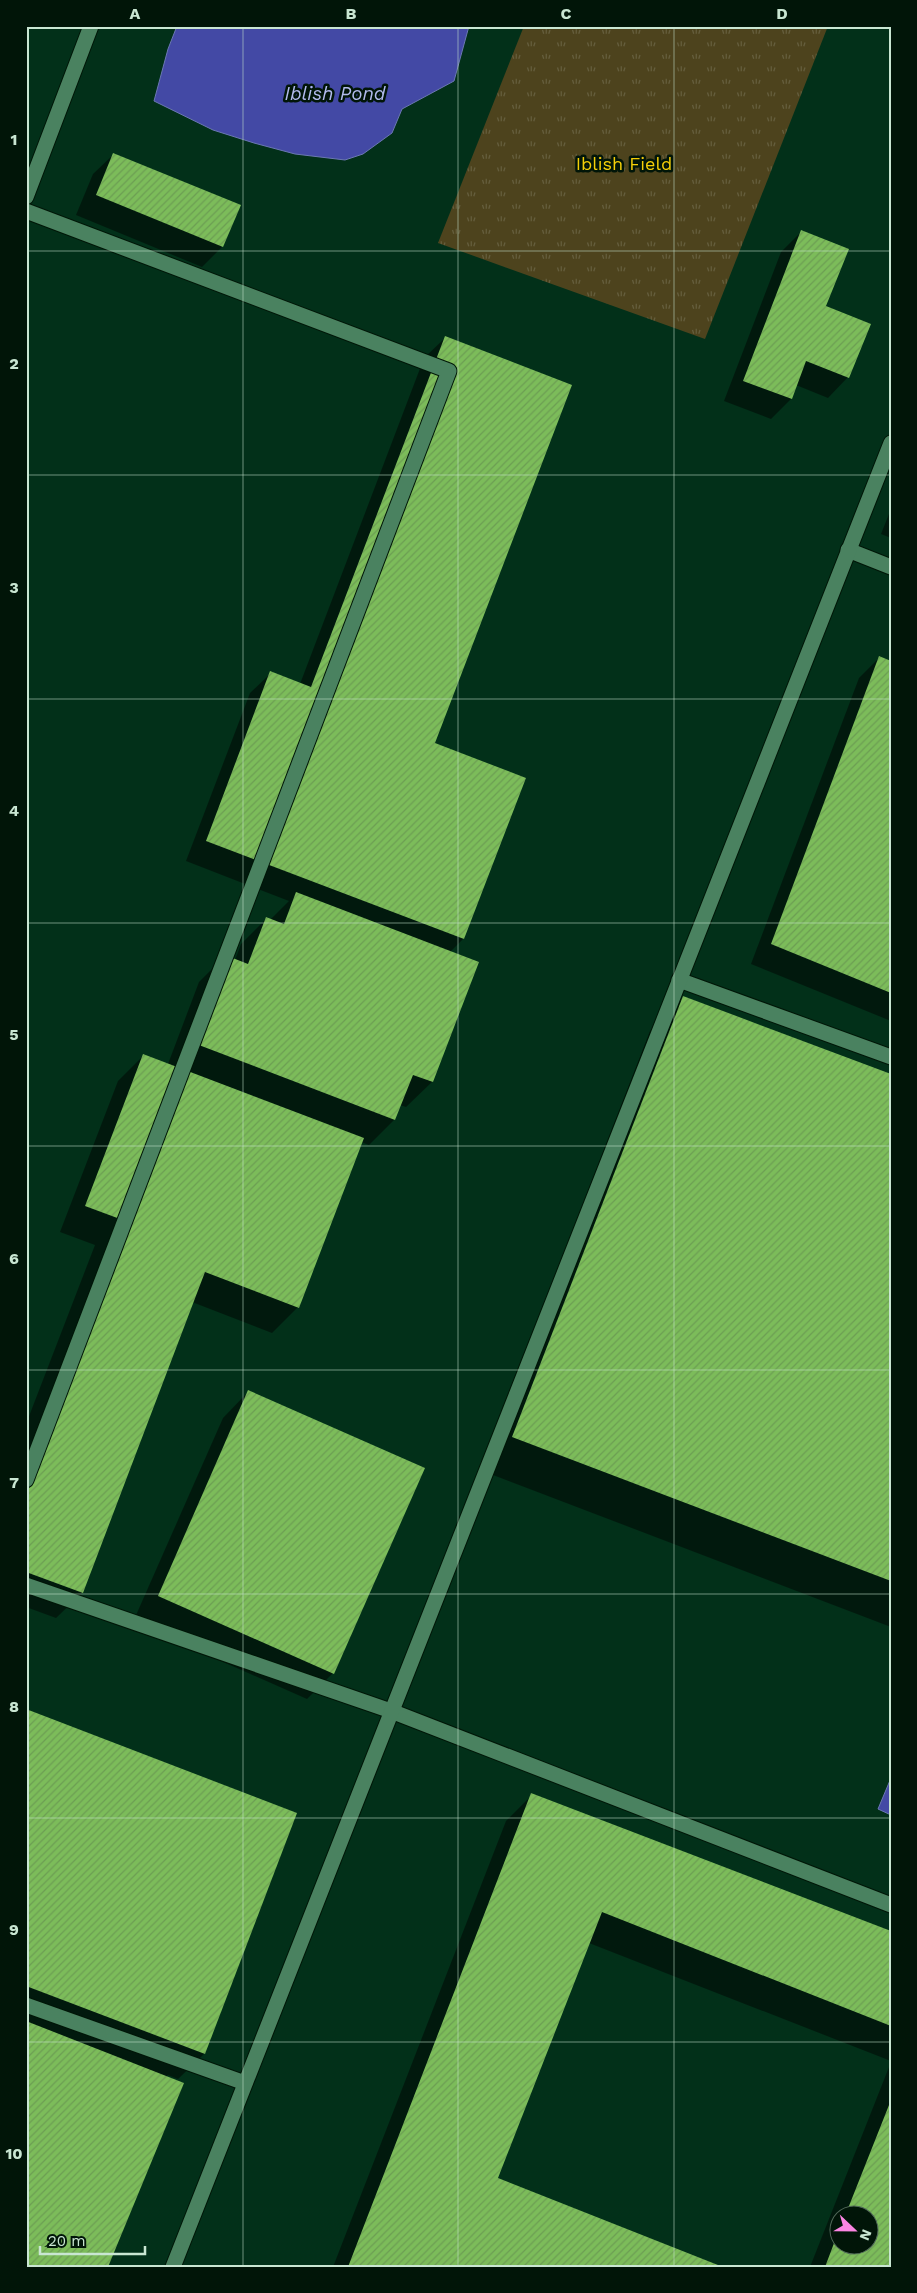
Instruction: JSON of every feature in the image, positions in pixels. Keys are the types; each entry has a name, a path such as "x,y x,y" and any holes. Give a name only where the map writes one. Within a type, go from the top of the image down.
{"street":[{"path":"26,197 91,26"},
{"path":"26,211 449,371 26,1480"},
{"path":"173,2267 891,443"},
{"path":"848,550 891,567"},
{"path":"679,980 891,1057"},
{"path":"26,1586 391,1711 891,1905"},
{"path":"26,2004 245,2084"}],"green space":[{"name":"Iblish Field","path":"524,26 828,26 705,339 438,243"}],"water":[{"name":"Iblish Pond","path":"177,26 469,26 454,81 402,109 392,133 363,154 345,160 295,154 254,143 213,130 154,101 168,49"},
{"path":"891,1778 891,1815 878,1809"}],"building":[{"path":"113,153 241,205 223,247 96,195"},
{"path":"801,230 849,249 826,306 871,324 849,378 806,361 792,399 743,381"},
{"path":"445,336 572,385 435,743 526,778 464,939 206,841 270,671 311,687"},
{"path":"879,656 891,661 891,993 771,944"},
{"path":"296,892 479,962 433,1082 413,1075 395,1120 191,1042 225,955 248,964 266,917 284,924"},
{"path":"683,996 891,1074 891,1581 512,1437"},
{"path":"143,1054 364,1138 299,1308 205,1272 83,1593 26,1572 26,1464 120,1219 85,1206"},
{"path":"248,1390 425,1468 334,1674 158,1596"},
{"path":"26,1709 297,1813 205,2054 26,1986"},
{"path":"531,1793 891,1931 891,2026 602,1912 498,2178 723,2267 348,2267"},
{"path":"26,2021 184,2083 108,2267 26,2267"},
{"path":"891,2100 891,2267 825,2267 830,2254 830,2256 880,2256 880,2206 849,2206"}]}
